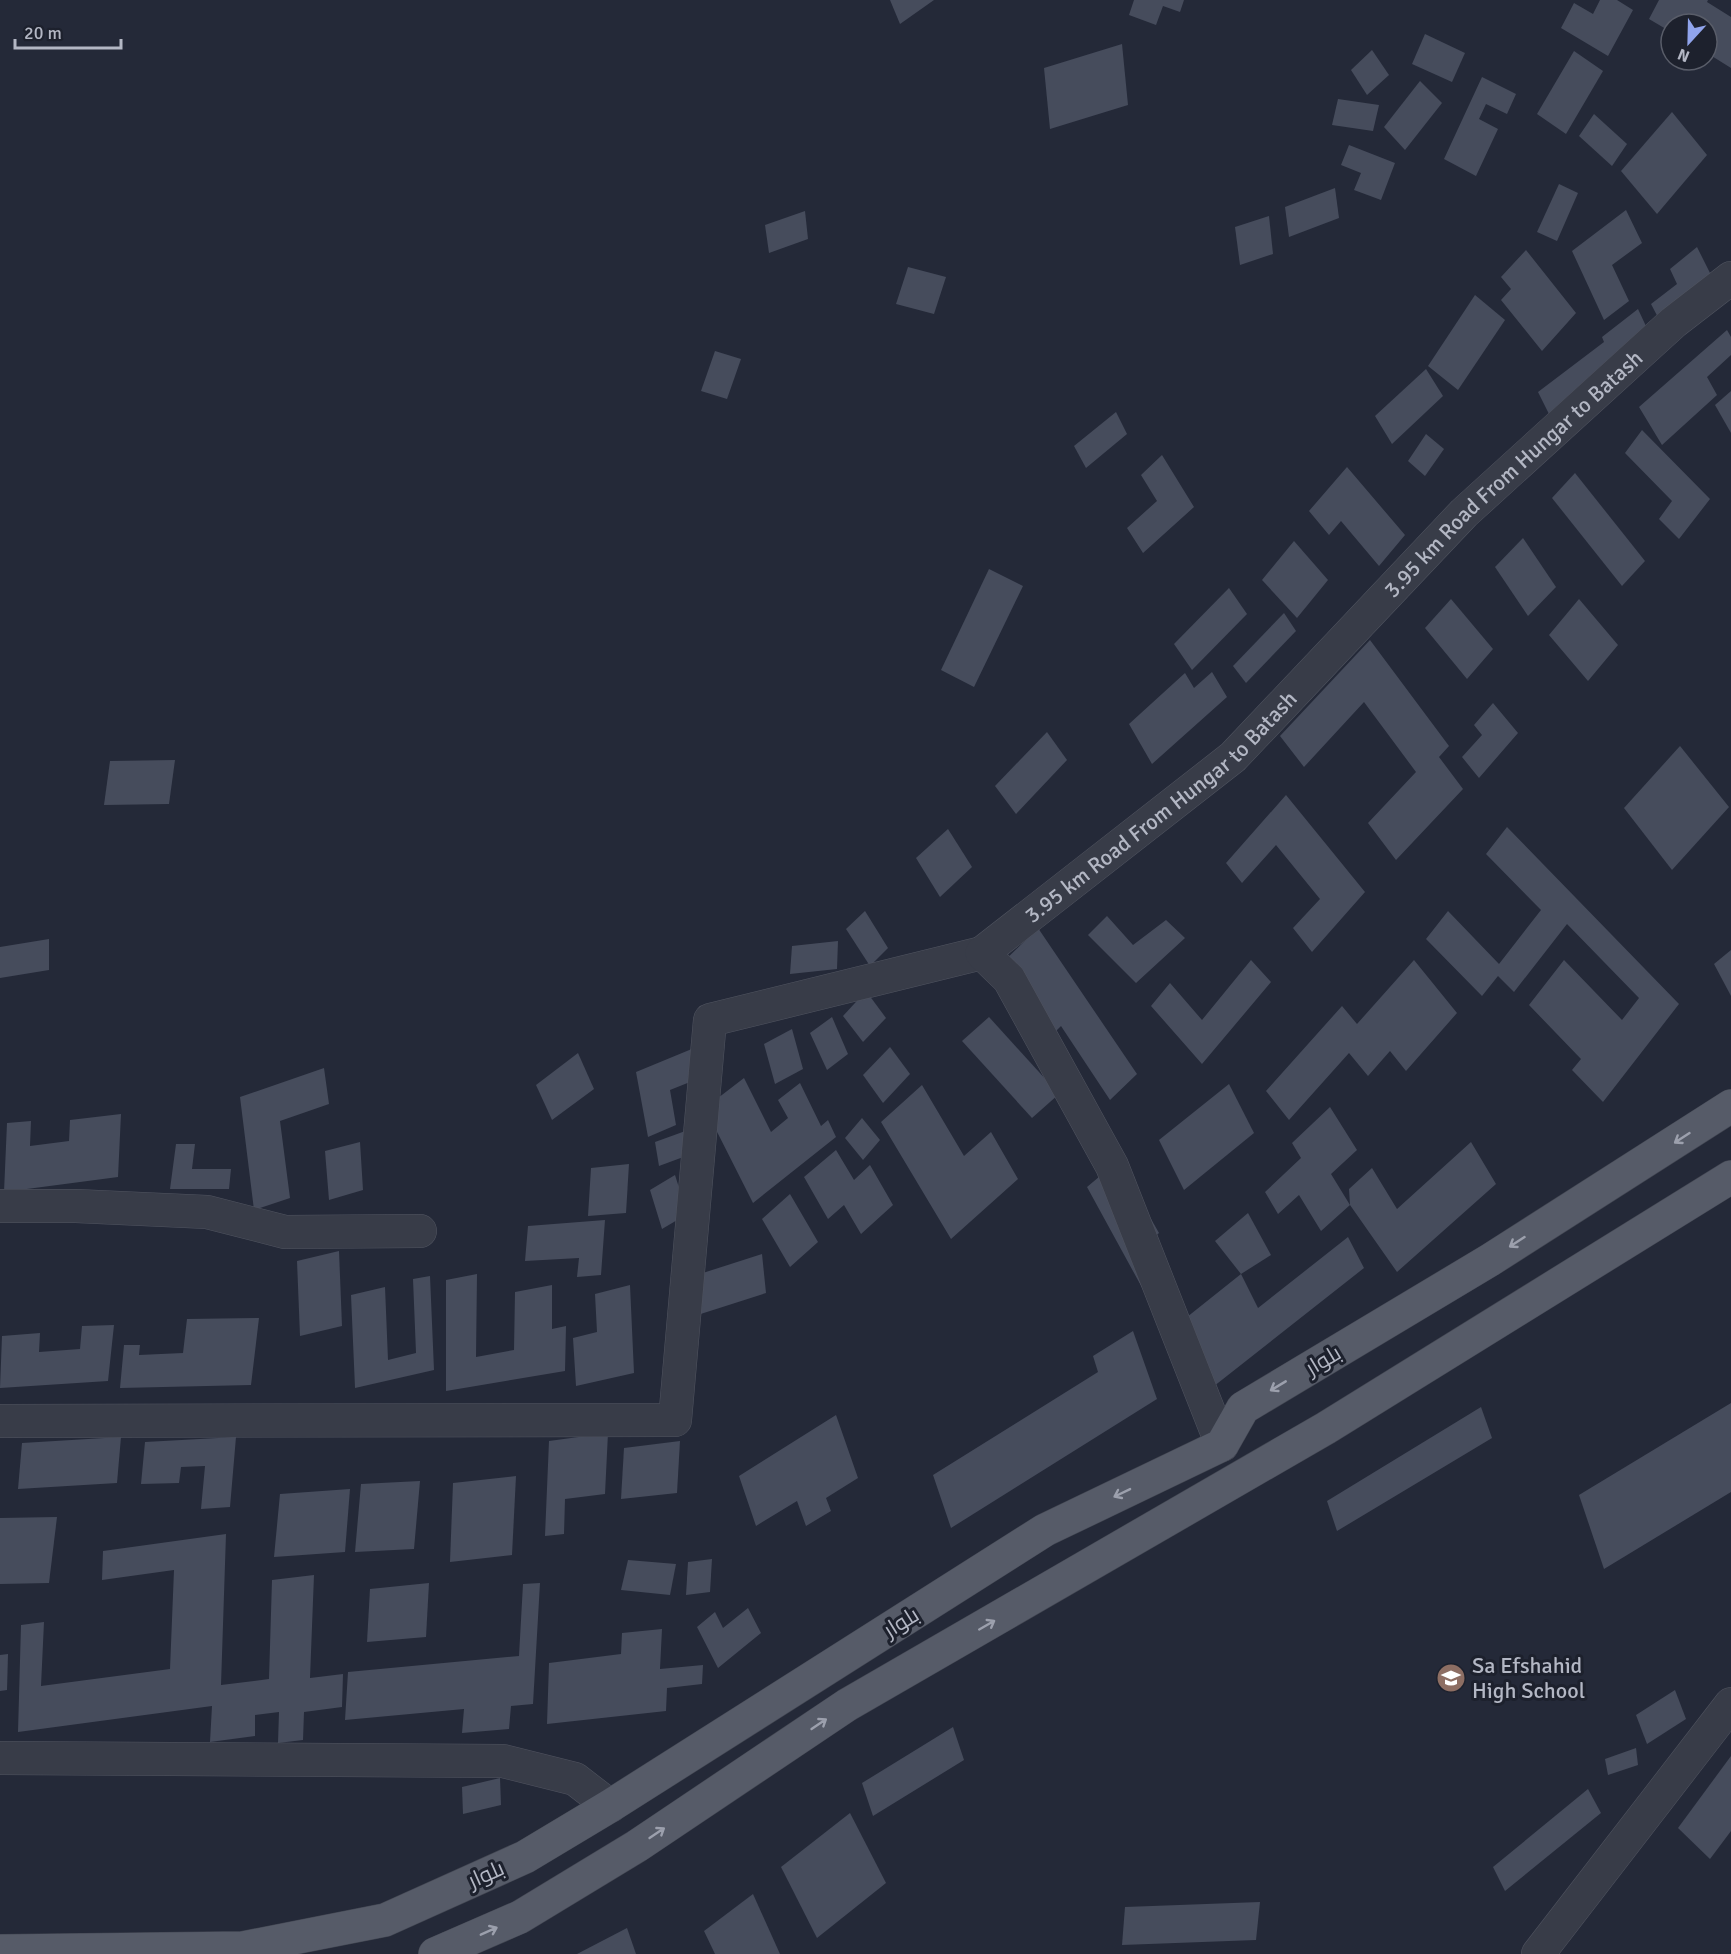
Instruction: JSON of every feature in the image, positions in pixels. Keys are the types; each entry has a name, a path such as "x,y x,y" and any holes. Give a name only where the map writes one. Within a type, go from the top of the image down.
{"main road":[{"name":"بلوار","path":"0,1952 243,1948 385,1920 525,1857 610,1806 1045,1530 1221,1445 1243,1408 1490,1260 1731,1106"},
{"name":"بلوار","path":"435,1954 520,1917 636,1846 847,1705 1326,1428 1731,1177"},
{"path":"825,1670 847,1705"}],"street":[{"name":"3.95 km Road From Hungar to Batash","path":"982,952 1233,757 1464,513 1674,322 1731,278"},
{"path":"0,1421 675,1420 710,1020 982,952 1009,979 1112,1166 1221,1445"},
{"path":"0,1206 76,1206 207,1212 285,1232 420,1231"},
{"path":"1538,1954 1731,1704"},
{"path":"0,1758 503,1761 574,1779 610,1806"}],"building":[{"path":"890,0 934,0 900,24"},
{"path":"1134,0 1184,0 1180,12 1163,6 1156,25 1129,15"},
{"path":"1600,0 1617,0 1633,10 1608,56 1561,28 1574,3 1593,14"},
{"path":"1659,0 1708,0 1707,2 1731,17 1731,68 1719,60 1719,12 1659,12 1659,25 1649,19"},
{"path":"1425,34 1465,53 1452,82 1412,64"},
{"path":"1122,44 1128,105 1050,129 1044,68"},
{"path":"1372,50 1389,75 1367,95 1351,70"},
{"path":"1574,51 1603,71 1566,134 1537,114"},
{"path":"1482,77 1516,94 1507,114 1486,104 1479,119 1498,129 1476,176 1444,159"},
{"path":"1420,81 1442,103 1405,150 1384,127"},
{"path":"1338,99 1379,105 1373,131 1332,125"},
{"path":"1672,112 1707,155 1657,214 1621,171"},
{"path":"1594,114 1627,144 1612,166 1579,136"},
{"path":"1349,145 1395,163 1381,200 1354,190 1361,173 1341,165"},
{"path":"1559,184 1578,193 1557,241 1537,232"},
{"path":"1335,188 1339,218 1289,237 1285,207"},
{"path":"1626,210 1642,243 1612,265 1629,301 1604,320 1572,251"},
{"path":"805,211 808,239 769,253 765,225"},
{"path":"1269,216 1273,254 1240,265 1235,227"},
{"path":"1697,247 1716,285 1663,327 1651,304 1677,284 1670,269"},
{"path":"1526,250 1576,313 1542,351 1501,300 1511,289 1501,277"},
{"path":"908,267 946,277 934,314 896,304"},
{"path":"1475,295 1505,320 1458,390 1428,366"},
{"path":"1638,309 1652,339 1550,416 1538,392 1604,342 1602,337"},
{"path":"1727,330 1731,337 1731,355 1707,377 1717,395 1662,445 1639,407"},
{"path":"715,351 741,359 727,399 701,391"},
{"path":"1426,369 1443,396 1392,444 1375,416"},
{"path":"1731,391 1731,433 1715,405"},
{"path":"1116,412 1127,434 1086,468 1074,446"},
{"path":"1642,430 1710,499 1679,539 1659,519 1672,501 1625,453"},
{"path":"1426,434 1444,449 1425,476 1408,461"},
{"path":"1162,455 1194,507 1143,553 1127,528 1157,501 1141,475"},
{"path":"1347,467 1405,535 1379,566 1341,521 1329,535 1309,511"},
{"path":"1575,473 1645,561 1622,586 1552,498"},
{"path":"1523,538 1556,587 1528,616 1495,567"},
{"path":"1294,541 1328,580 1297,618 1262,580"},
{"path":"989,569 1023,586 974,687 941,670"},
{"path":"1229,588 1247,614 1192,670 1174,644"},
{"path":"1451,599 1493,649 1467,679 1425,628"},
{"path":"1579,599 1618,645 1588,681 1549,635"},
{"path":"1284,613 1296,631 1246,683 1233,666"},
{"path":"1370,640 1449,746 1439,757 1463,789 1396,860 1368,823 1416,772 1364,702 1304,767 1280,736"},
{"path":"1212,672 1227,697 1152,764 1129,724 1185,673 1194,688"},
{"path":"1493,703 1518,733 1479,778 1462,757 1482,735 1474,725"},
{"path":"1047,732 1067,760 1016,814 995,786"},
{"path":"1680,746 1729,807 1672,870 1624,808"},
{"path":"175,760 169,804 104,805 110,761"},
{"path":"1286,795 1365,892 1312,952 1293,928 1320,899 1276,845 1242,883 1226,863"},
{"path":"1507,827 1679,1004 1603,1102 1572,1070 1581,1059 1529,1005 1564,960 1622,1020 1639,998 1567,924 1514,992 1498,976 1482,996 1426,939 1448,911 1499,964 1541,910 1486,854"},
{"path":"948,829 972,867 940,897 916,858"},
{"path":"865,911 888,948 870,966 846,929"},
{"path":"1107,916 1133,945 1166,920 1185,938 1136,983 1088,935"},
{"path":"1038,928 1137,1074 1110,1100 1061,1026 1042,1045 993,972"},
{"path":"49,939 49,970 0,978 0,947"},
{"path":"838,941 837,969 790,974 792,946"},
{"path":"1731,950 1731,996 1714,964"},
{"path":"1251,960 1271,982 1202,1064 1151,1006 1170,983 1202,1020"},
{"path":"1414,960 1457,1013 1406,1071 1390,1051 1368,1076 1349,1053 1289,1120 1266,1091 1342,1006 1357,1024"},
{"path":"866,991 886,1018 863,1042 843,1016"},
{"path":"832,1017 848,1054 827,1070 810,1033"},
{"path":"989,1017 1059,1094 1032,1118 962,1041"},
{"path":"792,1029 803,1069 775,1084 764,1044"},
{"path":"699,1046 705,1076 670,1090 676,1125 648,1137 636,1072"},
{"path":"890,1047 910,1074 883,1103 863,1075"},
{"path":"578,1053 594,1089 552,1120 536,1085"},
{"path":"324,1068 329,1104 280,1121 290,1198 254,1210 240,1097"},
{"path":"744,1078 771,1132 788,1118 778,1100 800,1083 821,1126 828,1120 836,1137 753,1203 705,1108"},
{"path":"1229,1084 1254,1133 1184,1190 1159,1140"},
{"path":"922,1085 964,1156 991,1132 1018,1179 951,1239 881,1122"},
{"path":"1330,1107 1357,1150 1331,1174 1350,1205 1321,1231 1299,1195 1278,1214 1265,1192 1301,1158 1292,1143"},
{"path":"121,1114 118,1177 4,1192 7,1123 31,1121 30,1146 69,1141 70,1120"},
{"path":"862,1118 880,1140 863,1160 845,1138"},
{"path":"702,1125 705,1149 659,1166 655,1142"},
{"path":"360,1142 363,1190 329,1200 325,1151"},
{"path":"1471,1142 1496,1184 1397,1272 1350,1205 1349,1189 1372,1168 1397,1209"},
{"path":"176,1144 195,1144 192,1169 231,1169 229,1189 170,1189"},
{"path":"836,1150 854,1180 870,1165 893,1205 861,1234 844,1205 828,1219 804,1177"},
{"path":"1118,1161 1159,1233 1146,1244 1145,1293 1087,1187"},
{"path":"629,1164 626,1213 588,1216 591,1168"},
{"path":"675,1175 681,1194 706,1203 662,1229 650,1190"},
{"path":"790,1194 818,1242 790,1267 762,1219"},
{"path":"1248,1213 1271,1255 1241,1274 1215,1241"},
{"path":"605,1220 601,1275 577,1277 579,1258 525,1261 528,1226"},
{"path":"1348,1237 1364,1268 1204,1394 1172,1329 1241,1274 1258,1308"},
{"path":"339,1251 342,1326 300,1336 297,1261"},
{"path":"762,1254 766,1293 685,1319 681,1280"},
{"path":"477,1274 476,1357 514,1350 515,1292 552,1285 552,1329 566,1326 565,1371 446,1391 446,1280"},
{"path":"430,1276 434,1370 355,1388 351,1295 385,1287 388,1360 416,1353 413,1279"},
{"path":"630,1285 634,1373 576,1386 573,1338 597,1332 595,1294"},
{"path":"259,1318 251,1385 120,1388 124,1345 140,1345 139,1355 183,1353 187,1319"},
{"path":"114,1325 108,1381 0,1388 2,1336 40,1333 39,1352 80,1349 82,1326"},
{"path":"1133,1331 1157,1399 951,1528 933,1475 1098,1372 1093,1356"},
{"path":"1731,1403 1731,1492 1604,1569 1579,1495"},
{"path":"1481,1407 1492,1438 1337,1531 1327,1501"},
{"path":"836,1415 858,1478 826,1498 831,1511 806,1526 797,1501 756,1526 739,1476"},
{"path":"608,1433 605,1494 565,1499 564,1534 545,1536 549,1441"},
{"path":"121,1437 117,1483 18,1489 22,1443"},
{"path":"236,1437 230,1507 201,1509 205,1466 181,1467 179,1483 141,1484 145,1442"},
{"path":"680,1441 677,1493 621,1499 624,1448"},
{"path":"516,1476 512,1555 450,1562 453,1483"},
{"path":"420,1481 414,1549 355,1552 361,1484"},
{"path":"350,1489 345,1552 274,1557 280,1494"},
{"path":"57,1517 49,1583 0,1584 0,1518"},
{"path":"226,1534 221,1685 269,1679 272,1580 314,1575 310,1678 343,1674 342,1707 304,1712 303,1740 278,1743 279,1712 255,1715 255,1736 210,1742 212,1706 18,1732 21,1625 44,1622 41,1686 170,1669 174,1570 102,1580 103,1551"},
{"path":"712,1559 710,1592 686,1595 688,1562"},
{"path":"628,1560 676,1564 670,1595 621,1590"},
{"path":"429,1583 426,1637 367,1642 370,1589"},
{"path":"540,1583 533,1704 511,1706 509,1729 462,1733 464,1709 345,1720 348,1672 519,1656 523,1584"},
{"path":"748,1608 761,1633 718,1668 697,1627 715,1612 723,1628"},
{"path":"662,1629 660,1669 703,1665 702,1684 667,1688 666,1711 547,1724 549,1663 621,1654 622,1633"},
{"path":"8,1654 7,1690 0,1691 0,1655"},
{"path":"1675,1690 1686,1719 1647,1744 1636,1715"},
{"path":"953,1727 964,1760 873,1816 862,1783"},
{"path":"1636,1748 1638,1765 1608,1775 1605,1759"},
{"path":"1731,1756 1731,1831 1710,1859 1678,1828"},
{"path":"500,1778 501,1805 463,1814 462,1787"},
{"path":"1588,1789 1601,1813 1505,1891 1493,1867"},
{"path":"850,1813 886,1883 817,1938 781,1867"},
{"path":"753,1894 780,1954 715,1954 704,1931"},
{"path":"1260,1902 1256,1940 1122,1945 1125,1907"},
{"path":"627,1928 636,1954 577,1954"}],"place":[{"name":"Sa Efshahid High School","path":"1451,1678"}]}
